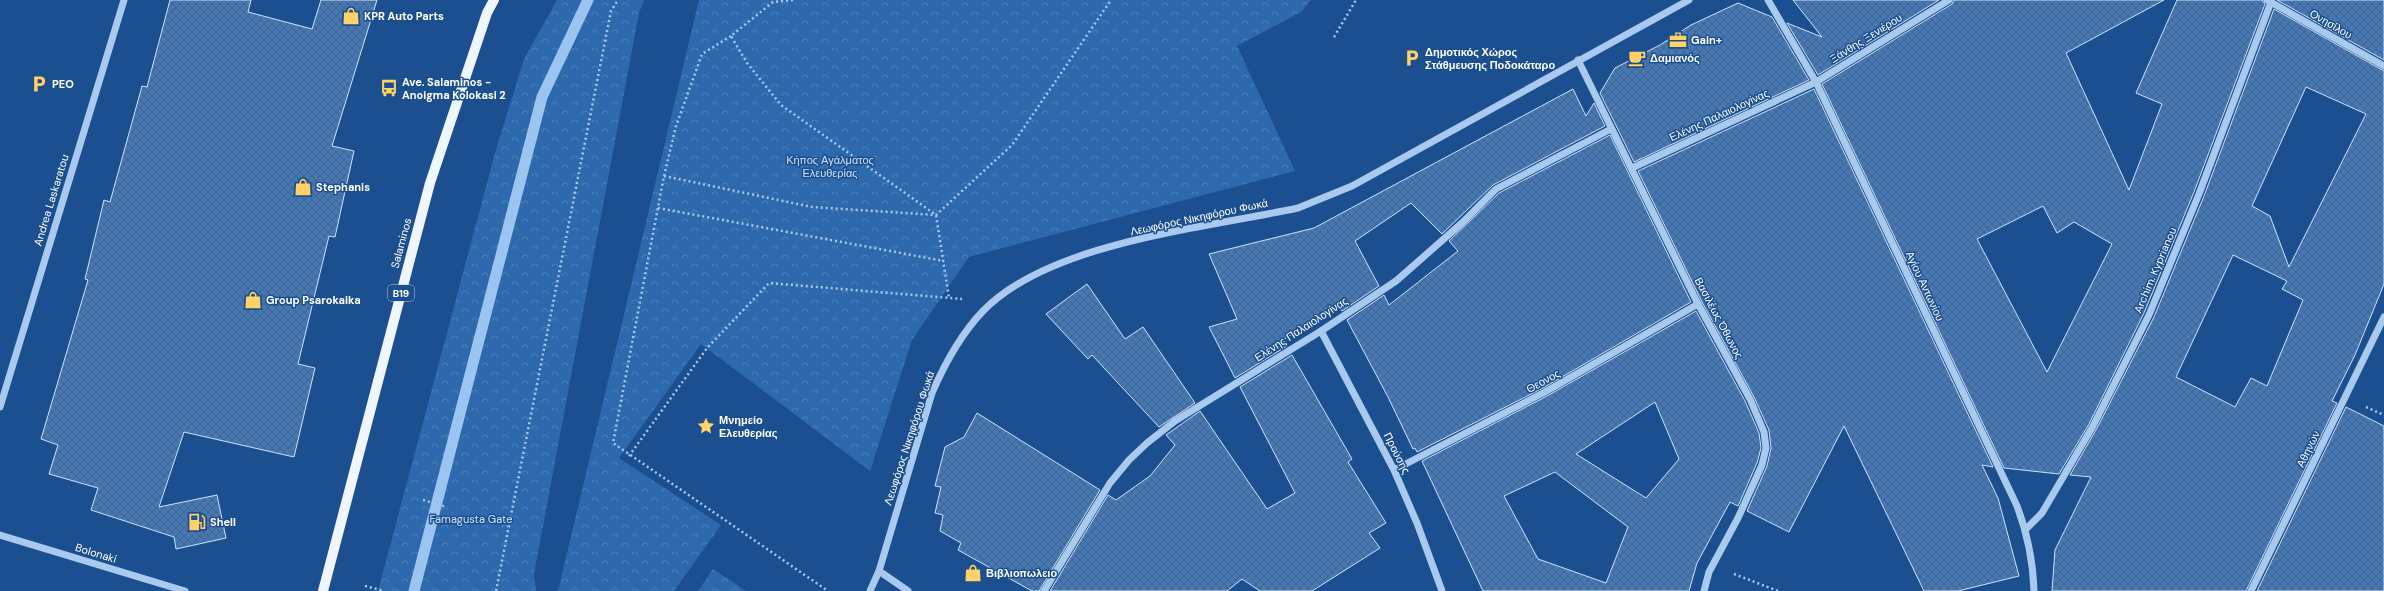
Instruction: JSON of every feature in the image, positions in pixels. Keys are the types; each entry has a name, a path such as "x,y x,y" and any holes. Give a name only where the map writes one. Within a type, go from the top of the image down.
{"main road":[{"name":"Salaminos","path":"324,591 430,183 487,13 494,0"}],"street":[{"name":"Andrea Laskaratou","path":"0,407 124,0"},
{"name":"Λεωφόρος Νικηφόρου Φωκά","path":"870,591 879,572 932,393 944,366 959,340 984,311 1011,289 1051,266 1111,246 1298,208 1323,199 1352,186 1689,0"},
{"name":"Αγίου Αντωνίου","path":"1768,0 1816,82 2026,529 2032,558 2034,591"},
{"name":"Ξάνθης Ξενιέρου","path":"1816,82 1949,0"},
{"name":"Ονησίλου","path":"2269,1 2384,66"},
{"name":"Archim. Kyprianou","path":"2026,529 2042,513 2093,426 2149,315 2199,194 2269,1"},
{"name":"Βασιλέως Όθωνος","path":"1578,60 1698,304 1750,399 1764,432 1766,448 1762,465 1714,563 1704,591"},
{"name":"Ελένης Παλαιολογίνας","path":"1632,168 1816,82"},
{"name":"Ελένης Παλαιολογίνας","path":"1044,591 1110,483 1129,460 1175,421 1321,330 1396,281 1462,223 1496,189 1611,129"},
{"name":"Θεονος","path":"1394,470 1545,392 1698,304"},
{"name":"Αθηνών","path":"2251,591 2384,317"},
{"name":"Προύσης","path":"1321,330 1394,470 1417,523 1442,591"},
{"name":"Bolonaki","path":"0,535 185,591"},
{"path":"879,572 908,591"}],"path":[{"path":"496,591 611,11 618,0"},
{"path":"793,0 773,2 730,36 702,54 676,126 664,176 613,443 629,456 828,591"},
{"path":"664,176 812,207 936,215 1012,145 1110,0"},
{"path":"1334,37 1356,0"},
{"path":"730,36 747,63 781,105 936,215 949,298"},
{"path":"658,208 944,261"},
{"path":"629,456 707,348 769,284 949,298 993,303"},
{"path":"423,500 447,507"},
{"path":"1714,563 1737,575 1778,591"},
{"path":"365,586 384,591"}],"green space":[{"name":"Famagusta Gate","path":"557,0 644,0 639,13 534,574 536,591 378,591 495,153 524,59"},
{"name":"Κήπος Αγάλματος Ελευθερίας","path":"699,0 1311,0 1301,12 1237,46 1295,171 969,257 912,340 870,471 701,344 619,458 721,525 674,591 558,591"},
{"path":"713,569 746,591 698,591"}],"building":[{"path":"170,0 251,0 248,12 312,29 321,0 377,0 332,146 354,151 335,237 329,236 298,364 315,368 294,457 184,432 159,507 217,495 226,538 176,549 174,537 91,510 98,488 49,474 58,445 41,439 88,280 85,279 104,200 110,202 142,86 147,87"},
{"path":"1793,0 1939,0 1818,75 1787,23 1822,37"},
{"path":"1954,0 2164,0 2066,53 2129,190 2162,104 2136,93 2177,0 2262,0 2265,4 2194,192 2144,313 2089,424 2059,474 2004,468 1822,84 1952,4","holes":["2043,206 2057,233 2074,222 2112,244 2047,372 1977,239"]},
{"path":"2277,0 2384,0 2384,60"},
{"path":"1738,3 1772,17 1809,80 1634,162 1600,93 1615,68 1660,45 1691,25"},
{"path":"2274,9 2384,71 2384,284 2355,355 2332,401 2337,403 2246,591 2052,591 2055,550 2091,477 2070,475 2097,428 2154,317 2204,196","holes":["2306,87 2366,114 2289,267 2270,216 2252,206","2233,255 2287,281 2282,289 2303,300 2267,386 2251,378 2235,407 2176,377"]},
{"path":"1573,89 1586,116 1594,103 1605,126 1493,185 1442,234 1411,203 1355,241 1379,286 1342,311 1339,306 1309,323 1283,340 1287,346 1235,378 1209,327 1237,319 1209,254 1314,228"},
{"path":"1814,89 1993,467 1982,465 1998,498 2019,576 1958,591 1924,591 1844,426 1789,532 1747,511 1767,466 1771,448 1769,430 1754,397 1702,302 1638,171"},
{"path":"1610,135 1691,302 1543,388 1417,452 1415,448 1413,449 1388,397 1347,320 1384,295 1389,305 1458,251 1449,241 1499,193"},
{"path":"1087,284 1125,339 1143,327 1195,403 1159,427 1092,355 1088,359 1046,314"},
{"path":"1696,311 1745,401 1759,433 1761,448 1757,463 1738,506 1730,502 1697,563 1689,591 1483,591 1422,461 1547,396","holes":["1655,402 1679,459 1646,498 1576,454","1555,472 1628,527 1606,583 1538,559 1504,496"]},
{"path":"1292,355 1352,459 1348,462 1386,523 1369,533 1380,548 1312,591 1260,591 1242,579 1227,591 1050,591 1108,495 1116,500 1150,476 1175,445 1166,435 1200,411 1267,509 1295,493 1240,387"},
{"path":"2346,407 2384,426 2384,591 2257,591"},
{"path":"977,413 1100,490 1039,591 1032,591 958,550 961,543 940,531 943,515 935,513 941,487 935,486 945,447 964,437"}],"waterway":[{"path":"414,591 542,97 588,0"}],"place":[{"name":"KPR Auto Parts","path":"351,16"},
{"name":"Gain+","path":"1678,40"},
{"name":"Δημοτικός Χώρος Στάθμευσης Ποδοκάταρο","path":"1412,58"},
{"name":"Δαμιανός","path":"1637,58"},
{"name":"PEO","path":"39,84"},
{"name":"Ave. Salaminos - Anoigma Kolokasi 2","path":"389,88"},
{"name":"Stephanis","path":"303,187"},
{"name":"Group Psarokaika","path":"253,300"},
{"name":"Μνημείο Ελευθερίας","path":"706,426"},
{"name":"Shell","path":"197,522"},
{"name":"Βιβλιοπωλειο","path":"973,573"}]}
